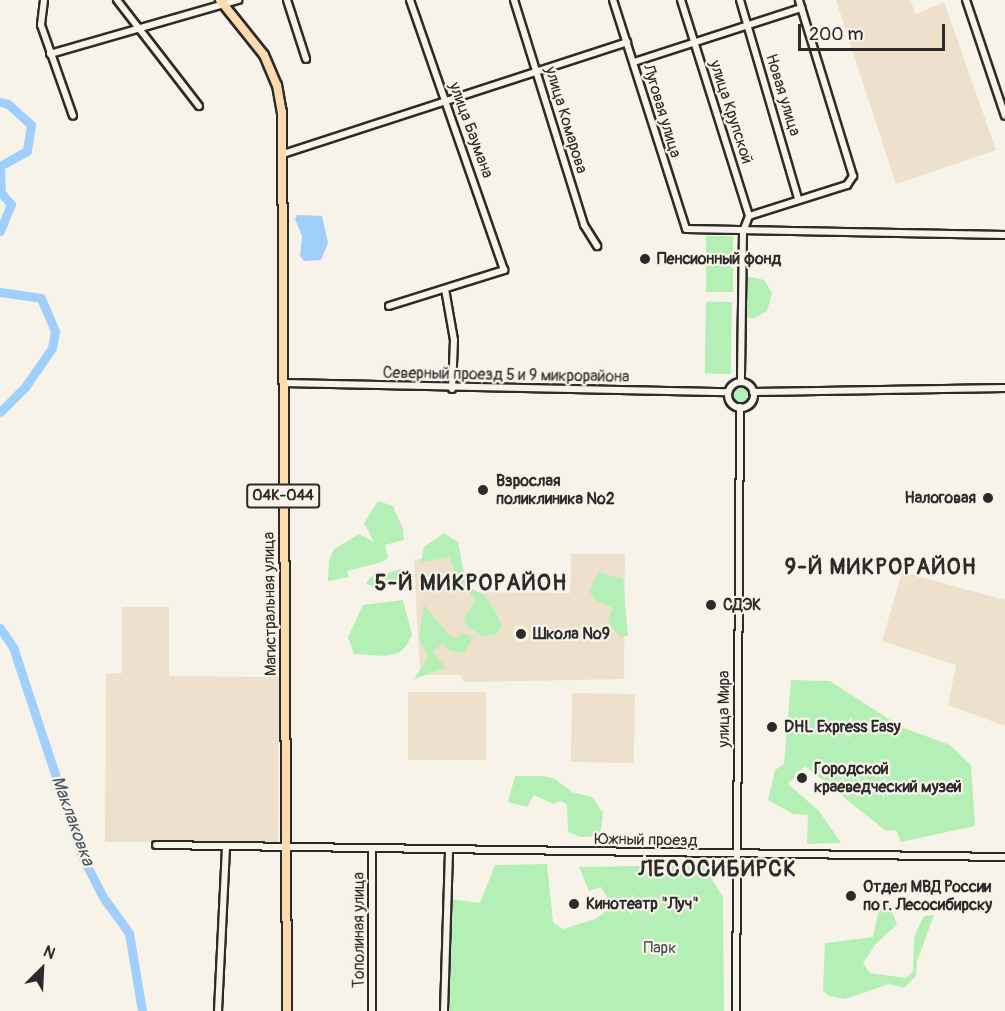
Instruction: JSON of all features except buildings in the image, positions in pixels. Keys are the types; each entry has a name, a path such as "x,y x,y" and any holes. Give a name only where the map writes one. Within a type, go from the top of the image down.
{"main road":[{"name":"Магистральная улица","path":"223,3 271,68 281,100 287,1011"}],"street":[{"path":"44,0 41,25 73,116"},
{"path":"117,0 199,106"},
{"path":"50,54 238,0"},
{"path":"287,0 306,59"},
{"name":"улица Баумана","path":"410,0 448,101 504,270 445,289"},
{"name":"улица Комарова","path":"514,0 584,225 597,246"},
{"name":"Луговая улица","path":"613,0 686,229 743,232"},
{"name":"улица Крупской","path":"681,0 749,216"},
{"name":"Новая улица","path":"740,0 798,198"},
{"path":"741,382 743,232 749,216 798,198 847,185 853,176 799,0"},
{"path":"966,0 1005,116"},
{"path":"634,62 801,8"},
{"path":"282,154 627,42"},
{"path":"743,232 1005,235"},
{"path":"389,306 445,289 454,340 452,389"},
{"path":"741,382 728,392 731,402 740,407 751,402 753,392"},
{"path":"741,382 753,392 1005,388"},
{"name":"Северный проезд 5 и 9 микрорайона","path":"283,383 452,389 728,392"},
{"name":"улица Мира","path":"736,1011 740,407"},
{"name":"Южный проезд","path":"156,845 287,849 1005,857"},
{"path":"218,1011 226,847"},
{"name":"Тополиная улица","path":"372,849 372,1011"},
{"path":"444,1011 449,850"}],"shaded area":[{"path":"836,0 910,0 916,14 944,2 996,150 896,184"},
{"name":"Школа №9","path":"447,554 468,592 570,593 571,554 625,554 624,679 464,682 461,675 420,675 414,560"},
{"path":"902,572 1005,600 1005,726 948,705 956,665 882,641"},
{"path":"122,607 169,607 169,676 279,677 278,843 105,842 106,674 122,673"},
{"path":"408,692 486,692 486,760 408,760"},
{"path":"572,693 635,694 634,763 571,762"}],"green space":[{"path":"706,236 733,236 733,292 706,292"},
{"path":"746,276 764,280 772,293 767,311 754,318 746,318"},
{"path":"706,302 732,302 731,374 705,374"},
{"path":"741,387 747,389 749,395 747,401 741,403 735,401 733,395 735,389"},
{"path":"378,501 393,506 403,529 404,540 385,545 388,558 382,562 347,571 349,577 328,581 329,561 334,549 359,534 374,542 364,523"},
{"path":"444,533 458,542 466,585 485,596 495,610 502,627 494,635 483,636 468,627 463,619 476,600 457,579 449,557 421,562 424,547"},
{"path":"402,569 403,580 396,584 380,588 366,584 370,577"},
{"path":"599,572 623,579 628,636 621,637 610,625 608,618 613,608 595,600 589,591"},
{"path":"403,600 412,635 406,646 399,653 384,656 354,654 348,637 363,605"},
{"path":"424,605 450,636 456,638 462,633 473,637 464,653 450,651 443,643 433,652 446,668 414,679 428,657 419,639"},
{"path":"791,680 830,681 901,727 950,745 971,765 975,826 901,842 896,830 886,831 805,766 788,784 819,811 841,843 807,844 808,815 793,814 768,800 775,770 784,764"},
{"path":"515,776 544,776 555,779 572,792 592,797 603,813 600,836 581,837 568,832 567,804 561,801 553,804 534,795 527,807 508,802"},
{"name":"Парк","path":"547,864 553,922 563,929 595,919 612,907 601,887 589,891 579,867 703,865 723,897 724,1011 450,1011 451,899 480,903 495,865"},
{"path":"888,902 897,924 875,945 863,963 870,973 906,978 913,971 914,938 918,928 924,916 934,915 917,961 916,976 904,988 889,984 845,999 829,996 823,991 825,943 873,937 880,904"}],"water":[{"path":"297,215 322,216 328,243 321,260 304,261 300,256 302,236 295,219"}],"waterway":[{"name":"Маклаковка","path":"0,102 8,104 31,125 27,151 0,166 1,193 11,204 0,231"},
{"name":"Маклаковка","path":"0,292 41,298 55,331 52,348 25,387 0,412"},
{"name":"Маклаковка","path":"0,628 13,647 82,856 103,897 129,933 142,1011"}],"place":[{"name":"Пенсионный фонд","path":"645,259"},
{"name":"Взрослая поликлиника №2","path":"483,490"},
{"name":"Налоговая","path":"988,498"},
{"name":"СДЭК","path":"711,605"},
{"name":"Школа №9","path":"521,634"},
{"name":"DHL Express Easy","path":"772,727"},
{"name":"Городской краеведческий музей","path":"802,778"},
{"name":"Отдел МВД России по г. Лесосибирску","path":"851,896"},
{"name":"Кинотеатр \"Луч\"","path":"574,904"}],"district":[{"name":"9-Й МИКРОРАЙОН","path":"881,568"},
{"name":"5-Й МИКРОРАЙОН","path":"471,584"},
{"name":"ЛЕСОСИБИРСК","path":"718,870"}]}
